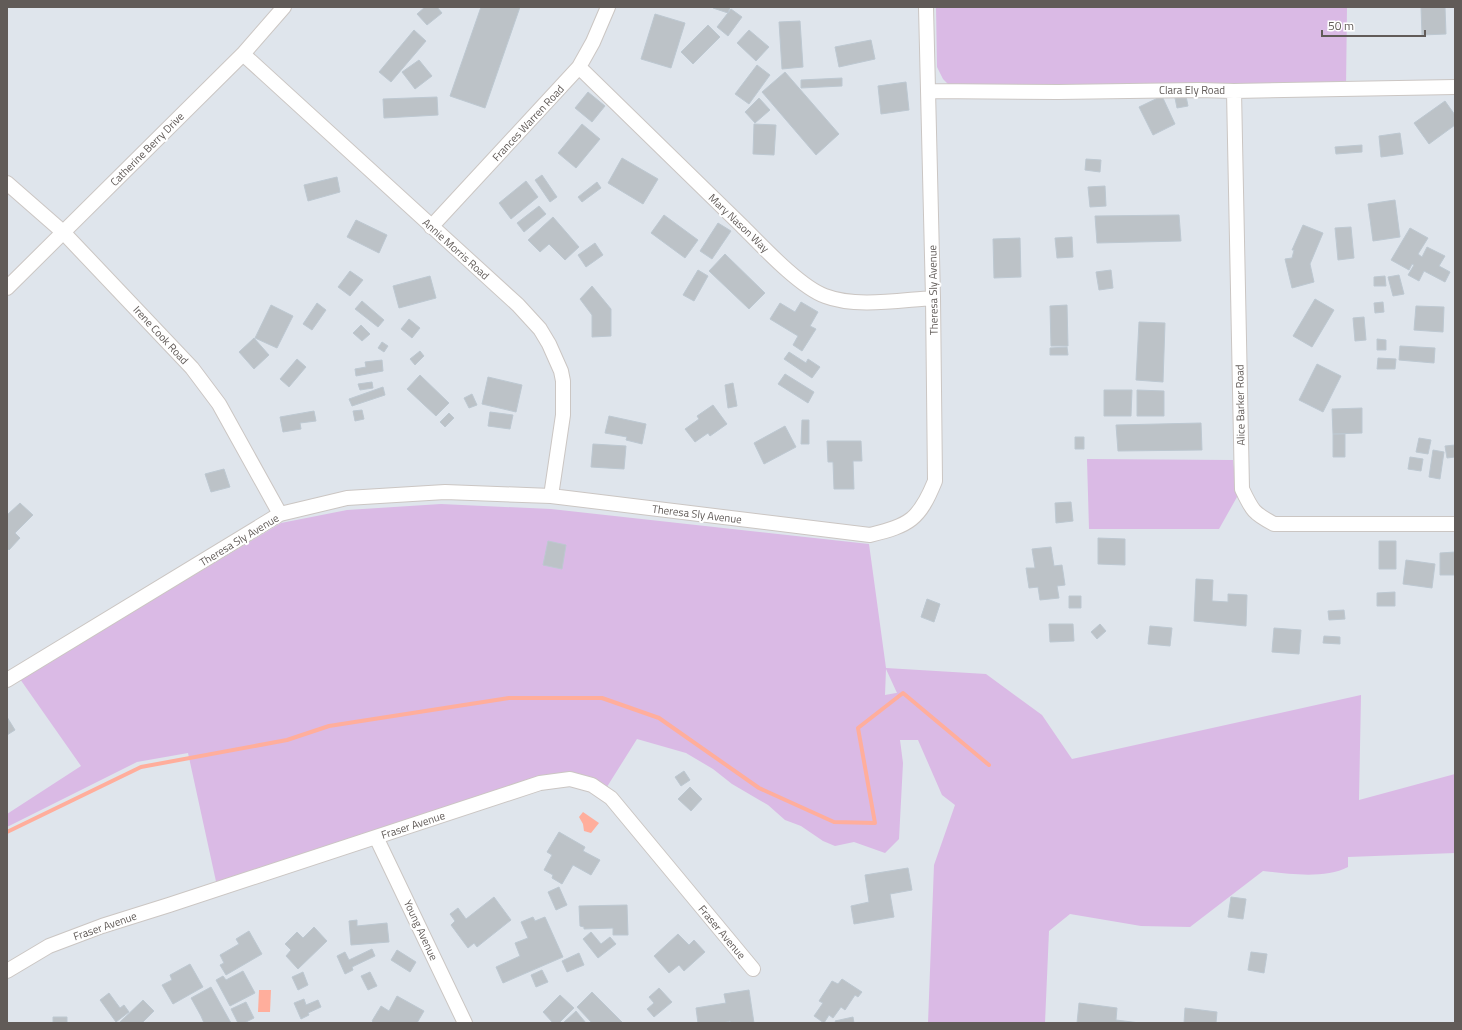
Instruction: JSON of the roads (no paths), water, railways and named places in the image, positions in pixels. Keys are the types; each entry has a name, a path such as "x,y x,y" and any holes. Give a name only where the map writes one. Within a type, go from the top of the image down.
{"street":[{"name":"Catherine Berry Drive","path":"7,288 242,54 284,7"},
{"name":"Frances Warren Road","path":"431,227 579,67 593,42 608,7"},
{"name":"Theresa Sly Avenue","path":"7,680 280,514 347,498 445,492 551,496 870,535 893,529 908,523 927,499 935,481 933,298 926,7"},
{"name":"Annie Morris Road","path":"242,54 518,305 540,329 557,360 563,381 563,415 551,496"},
{"name":"Mary Nason Way","path":"579,67 767,250 808,287 823,296 838,301 855,303 933,298"},
{"name":"Clara Ely Road","path":"928,91 1234,91 1455,87"},
{"name":"Alice Barker Road","path":"1234,91 1242,489 1251,507 1259,516 1274,524 1455,524"},
{"name":"Irene Cook Road","path":"7,183 63,232 192,368 219,404 280,514"},
{"name":"Fraser Avenue","path":"7,971 49,946 102,926 540,783 570,779 592,785 611,798 753,969"},
{"name":"Young Avenue","path":"376,837 465,1023"}],"waterway":[{"path":"7,832 141,767 287,740 329,726 509,698 602,698 659,718 759,788 834,822 875,823 858,728 903,693 989,765"}]}
